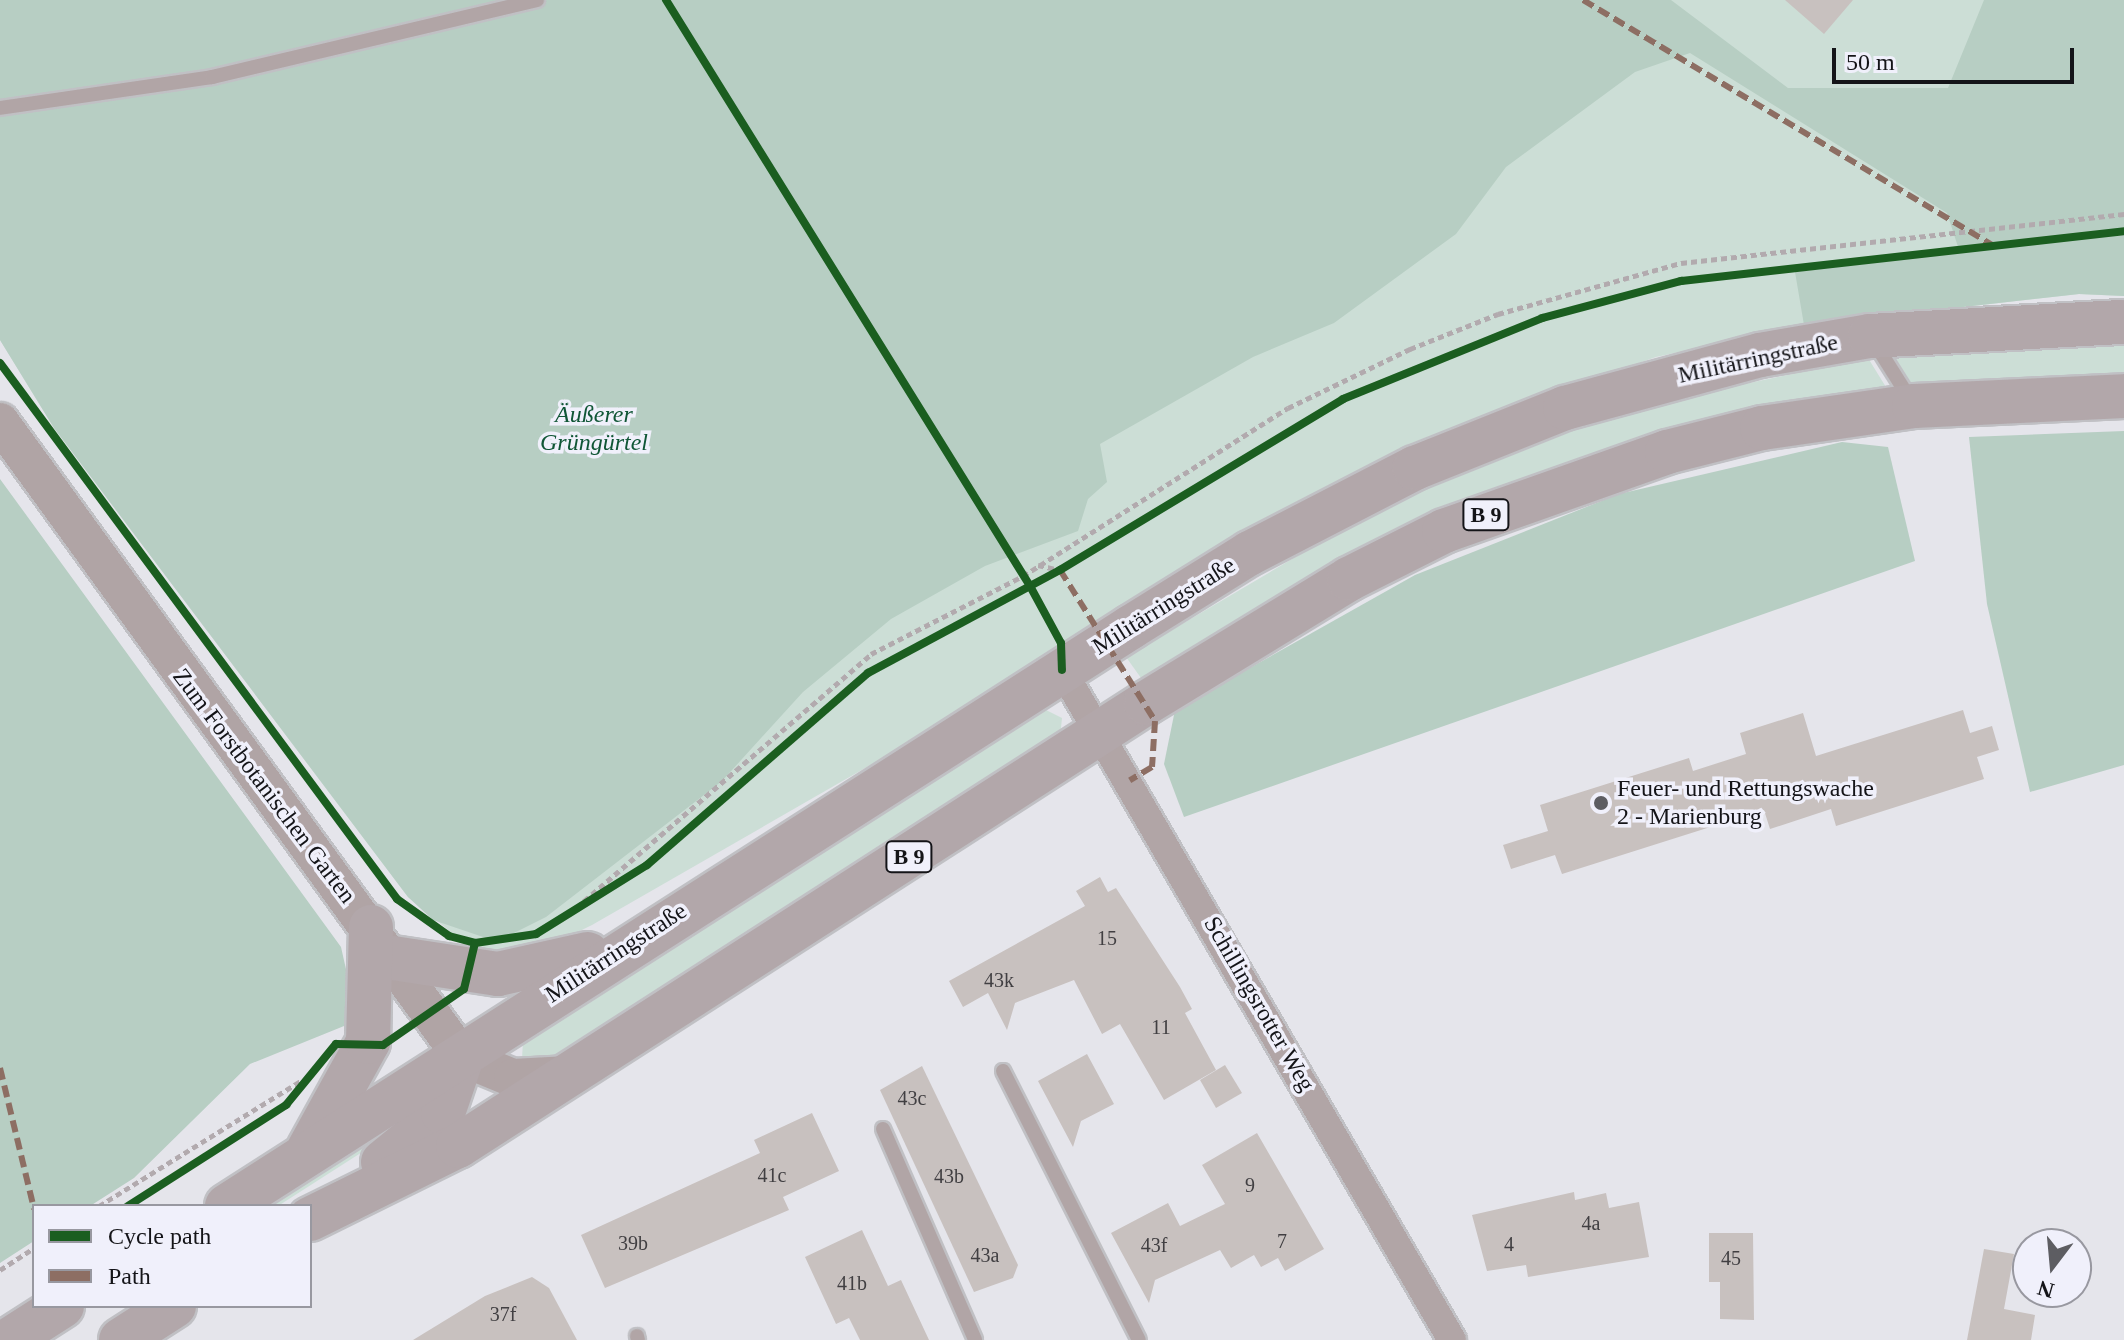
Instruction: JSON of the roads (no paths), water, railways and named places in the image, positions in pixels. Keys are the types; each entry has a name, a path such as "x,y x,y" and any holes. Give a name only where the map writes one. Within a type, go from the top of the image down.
{"main road":[{"name":"Militärringstraße","path":"230,1204 462,1057 632,941 1062,670 1333,507 1488,437 1692,371 1870,336 2124,322"},
{"name":"B 9","path":"317,1214 458,1146 1101,732 1349,579 1444,531 1667,452 1762,428 1914,406 2124,396"},
{"name":"Zum Forstbotanischen Garten","path":"0,422 145,629 382,943 462,1057"},
{"path":"301,1161 368,1042 382,943 498,974 632,941"},
{"name":"B 9","path":"317,1214 443,1113 462,1057"},
{"path":"462,1057 513,1078 569,1075"},
{"path":"9,1340 59,1308"},
{"path":"121,1340 171,1308"}],"street":[{"name":"Schillingsrotter Weg","path":"1062,670 1101,732 1452,1340"}],"lane":[{"path":"0,108 212,77 537,0"},
{"path":"1870,336 1914,406"},
{"path":"1003,1071 1139,1340"},
{"path":"883,1129 975,1340"}],"place":[{"name":"Feuer- und Rettungswache 2 - Marienburg","path":"1601,803"}],"park label":[{"name":"Äußerer Grüngürtel","path":"594,429"}]}
